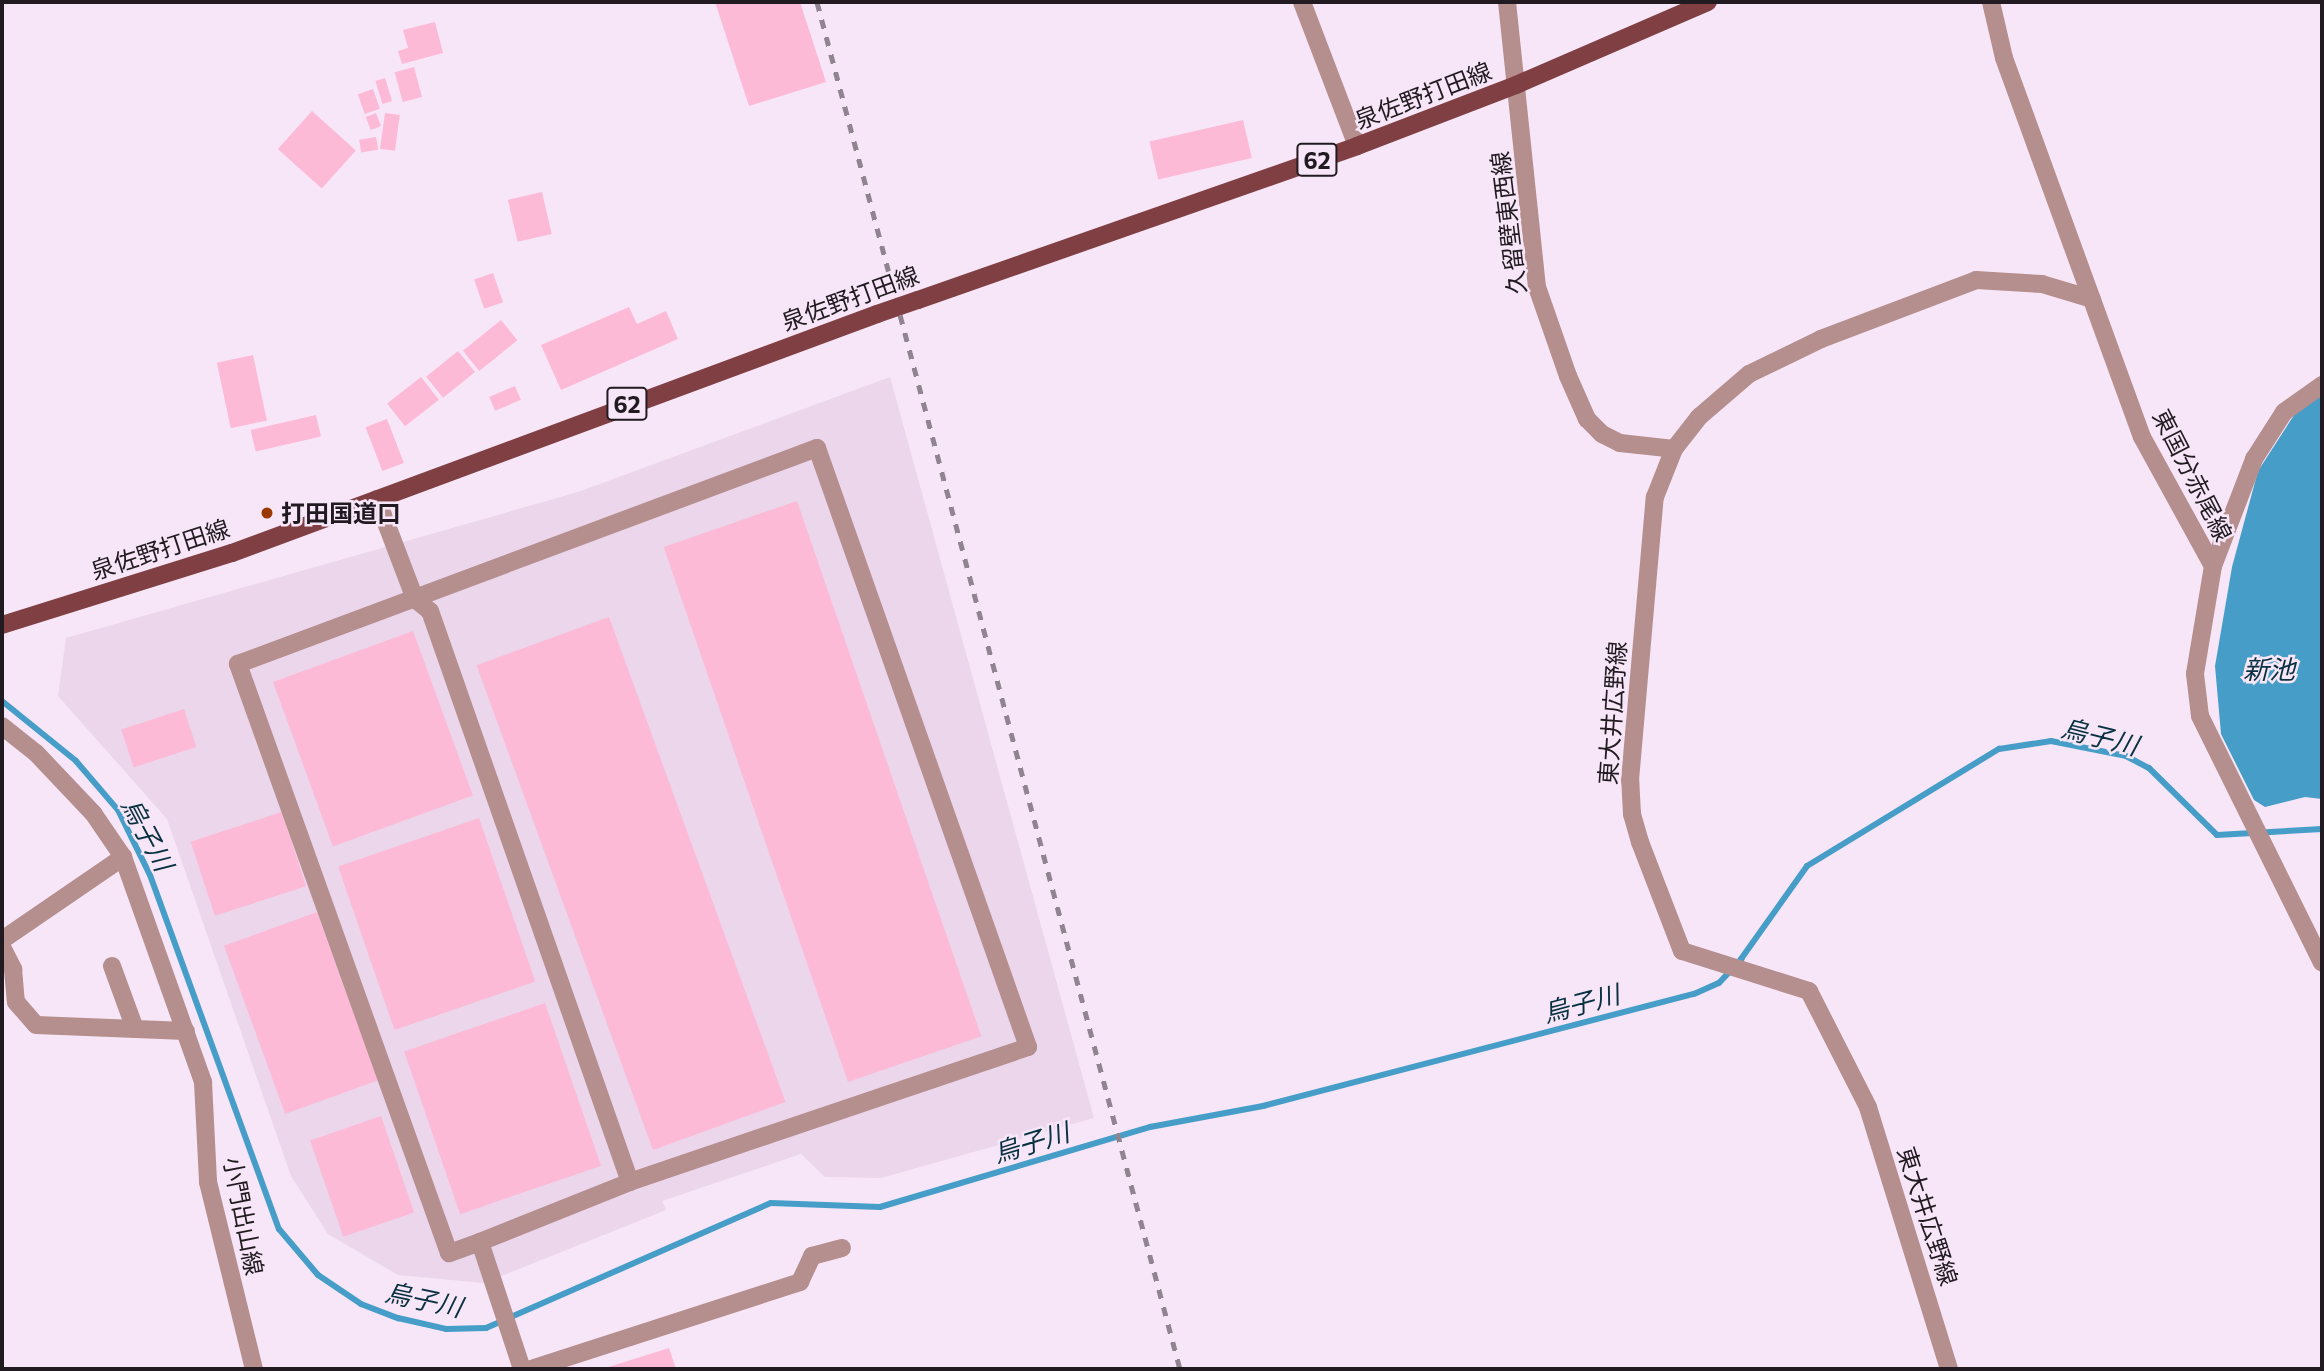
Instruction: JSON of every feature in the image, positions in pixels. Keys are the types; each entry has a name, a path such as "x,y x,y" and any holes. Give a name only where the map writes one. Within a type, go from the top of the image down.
{"main road":[{"name":"泉佐野打田線","path":"2,625 232,553 877,314 1357,146 1516,85 1709,2"}],"street":[{"path":"1302,2 1357,146"},
{"name":"久留壁東西線","path":"1507,2 1536,287 1568,376 1587,419 1602,434 1620,443 1674,449"},
{"name":"東国分赤尾線","path":"1991,2 2004,58 2142,437 2213,566 2195,674 2200,716 2322,963"},
{"name":"東大井広野線","path":"1949,1369 1868,1107 1845,1056 1809,991 1750,975 1682,951 1632,814 1630,780 1655,497 1674,449 1699,417 1749,374 1821,339 1976,281 2042,284 2092,299"},
{"path":"2213,566 2254,459 2284,412 2322,385"},
{"path":"817,448 1028,1047 630,1182 449,1252 238,664 415,599 817,448"},
{"path":"377,499 415,599 430,611 630,1182"},
{"name":"小門出山線","path":"2,726 36,753 93,813 123,857 203,1082 208,1182 254,1369"},
{"path":"2,940 123,857"},
{"path":"2,947 16,1002 36,1025 186,1031"},
{"path":"112,966 135,1029"},
{"path":"480,1242 522,1369"},
{"path":"531,1369 800,1282 812,1256 842,1248"}],"shaded area":[{"path":"890,377 1094,1118 881,1178 825,1177 801,1154 662,1201 666,1210 484,1283 398,1275 328,1234 291,1176 167,819 58,696 66,638 578,492"}],"water":[{"name":"新池","path":"2322,395 2322,799 2305,797 2265,807 2254,800 2221,734 2215,666 2232,567 2258,471 2296,412"}],"building":[{"path":"715,2 800,2 826,82 749,106"},
{"path":"435,22 443,53 402,64 398,51 408,48 403,30"},
{"path":"414,67 422,97 403,102 395,72"},
{"path":"385,78 392,101 382,104 375,81"},
{"path":"373,89 380,109 365,114 358,94"},
{"path":"312,111 356,150 322,188 278,149"},
{"path":"376,113 381,126 371,130 366,117"},
{"path":"385,113 400,115 395,151 380,149"},
{"path":"1243,120 1252,158 1158,180 1149,142"},
{"path":"376,137 378,150 361,152 359,140"},
{"path":"542,192 552,234 518,242 508,200"},
{"path":"493,273 503,302 484,309 474,280"},
{"path":"629,307 637,324 666,311 678,339 561,390 541,345"},
{"path":"501,320 517,340 479,371 463,351"},
{"path":"458,351 475,372 443,398 426,377"},
{"path":"253,355 267,421 231,428 217,363"},
{"path":"421,377 439,400 405,426 387,403"},
{"path":"515,386 521,400 495,411 489,397"},
{"path":"316,415 321,436 256,452 251,430"},
{"path":"387,419 404,463 382,471 366,427"},
{"path":"797,501 981,1036 848,1082 664,547"},
{"path":"609,617 785,1102 653,1150 477,665"},
{"path":"413,631 473,795 333,846 273,682"},
{"path":"184,709 196,747 134,767 121,729"},
{"path":"282,812 306,886 215,916 191,842"},
{"path":"479,818 535,982 394,1030 338,867"},
{"path":"317,912 378,1080 285,1114 224,946"},
{"path":"545,1003 601,1166 460,1214 404,1052"},
{"path":"381,1116 414,1212 343,1237 310,1140"},
{"path":"669,1348 676,1369 602,1369"}],"waterway":[{"name":"烏子川","path":"2,701 76,761 118,810 150,875 279,1229 318,1275 361,1304 398,1318 446,1329 486,1328 771,1203 880,1207 1150,1127 1263,1106 1694,994 1719,983 1741,959 1807,866 1999,749 2051,741 2126,756 2149,768 2217,835 2322,829"}],"railway":[{"path":"817,2 1180,1369"}],"place":[{"name":"打田国道口","path":"267,513"}]}
